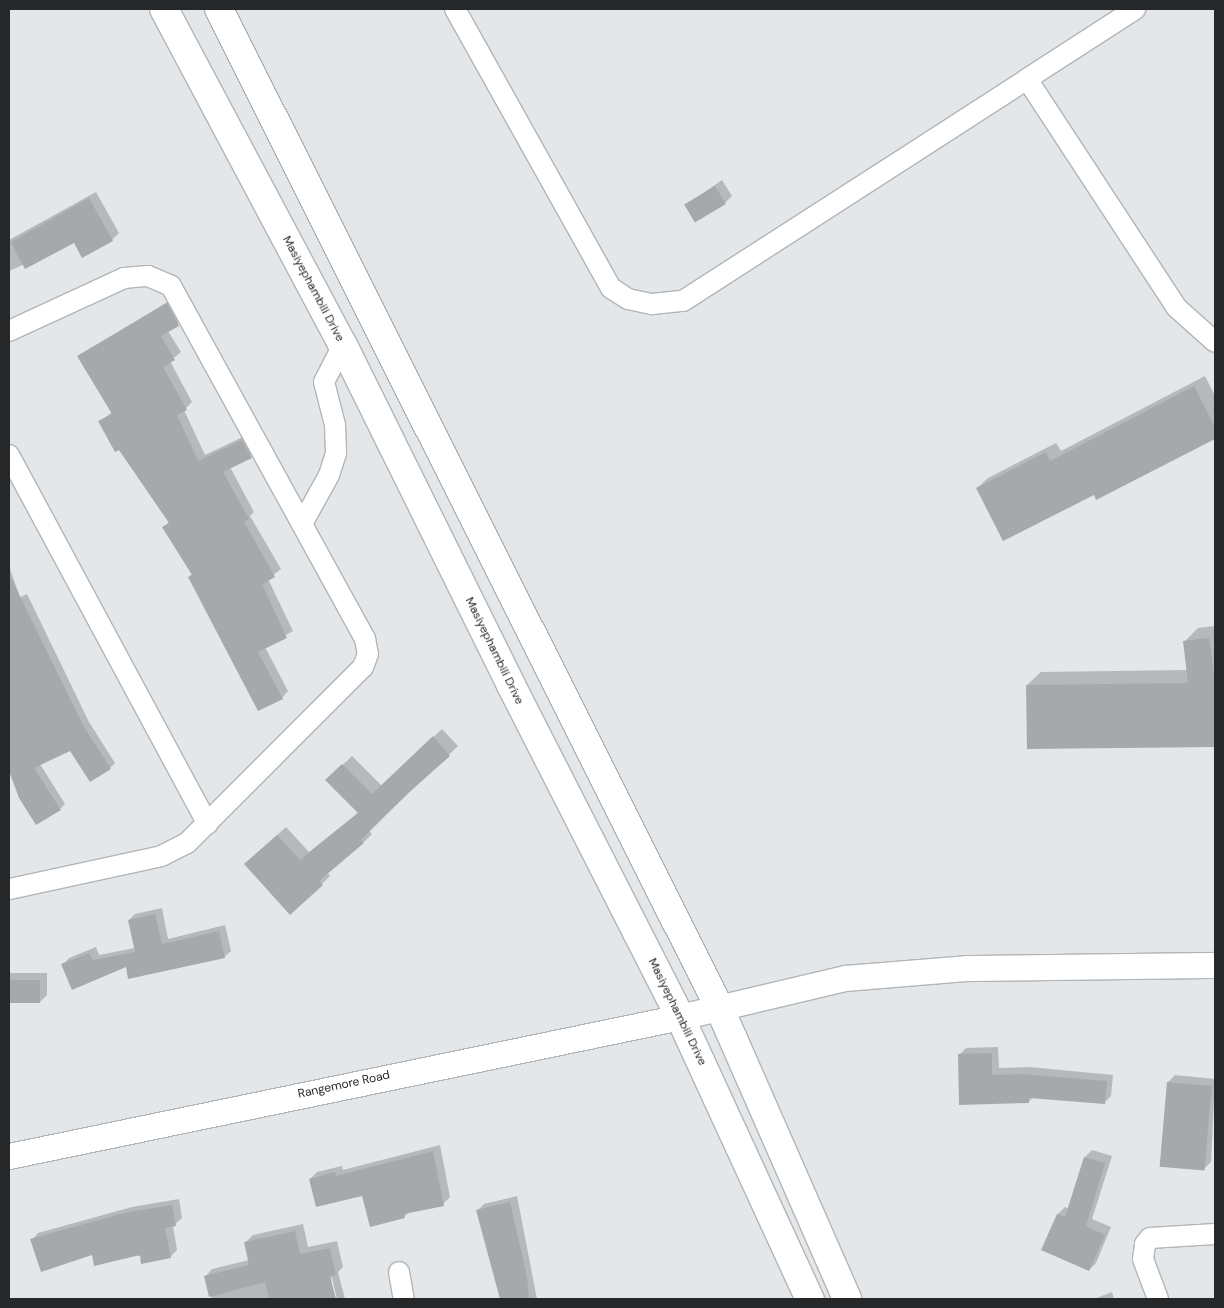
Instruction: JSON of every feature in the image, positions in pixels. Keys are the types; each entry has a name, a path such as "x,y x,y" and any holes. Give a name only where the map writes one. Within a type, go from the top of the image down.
{"main road":[{"name":"Masiyephambili Drive","path":"164,9 343,345 516,694 680,1016 810,1299"},
{"path":"219,9 719,1007 847,1299"}],"street":[{"path":"455,9 611,288 628,299 652,304 683,301 1135,9"},
{"path":"1027,79 1176,306 1215,342"},
{"path":"9,331 124,278 148,276 164,281 172,286 365,639 366,661 208,824 186,843 162,856 9,889"},
{"path":"302,524 329,475 336,452 335,425 324,382 343,345"},
{"path":"9,455 208,824"},
{"name":"Rangemore Road","path":"9,1156 680,1016 845,978 902,971 1215,965"},
{"path":"1158,1299 1143,1259 1145,1244 1158,1236 1215,1234"},
{"path":"399,1272 404,1299"}],"building":[{"path":"715,186 726,204 695,223 684,205"},
{"path":"89,198 113,241 82,258 74,243 25,269 11,242"},
{"path":"167,303 179,326 161,336 175,360 163,367 187,410 177,415 198,461 242,440 252,458 223,472 249,519 244,522 275,577 262,584 287,638 258,652 283,699 258,711 188,577 192,575 162,527 169,523 119,450 115,452 98,421 112,414 77,356"},
{"path":"1194,386 1215,427 1215,439 1096,500 1094,495 1003,541 976,488 1046,452 1050,461"},
{"path":"9,574 84,727 111,769 90,782 70,751 34,768 61,810 36,825 19,798 9,771"},
{"path":"1209,638 1215,683 1215,747 1027,749 1026,685 1188,683 1183,641"},
{"path":"433,736 450,756 406,795 361,840 364,843 319,881 323,885 290,915 244,864 277,835 300,860 358,813 325,780 342,764 372,794"},
{"path":"155,914 162,944 219,931 225,958 128,979 126,967 72,990 61,964 89,953 93,960 135,952 128,920"},
{"path":"9,980 40,980 40,1003 9,1003"},
{"path":"992,1053 992,1075 1022,1074 1107,1081 1105,1104 1029,1098 1029,1103 959,1105 958,1054"},
{"path":"1167,1082 1212,1086 1204,1171 1160,1167"},
{"path":"433,1151 444,1206 404,1214 405,1218 370,1227 362,1196 316,1207 309,1179 335,1172 336,1176"},
{"path":"1084,1157 1105,1163 1086,1226 1105,1235 1089,1271 1041,1250 1057,1214 1065,1217"},
{"path":"510,1202 527,1277 529,1299 500,1299 476,1210"},
{"path":"172,1205 176,1226 165,1228 171,1258 141,1264 140,1255 94,1266 92,1255 41,1272 30,1239 124,1213"},
{"path":"295,1231 300,1254 330,1248 336,1275 330,1277 336,1299 269,1299 265,1282 209,1297 204,1276 249,1265 244,1242"}]}
